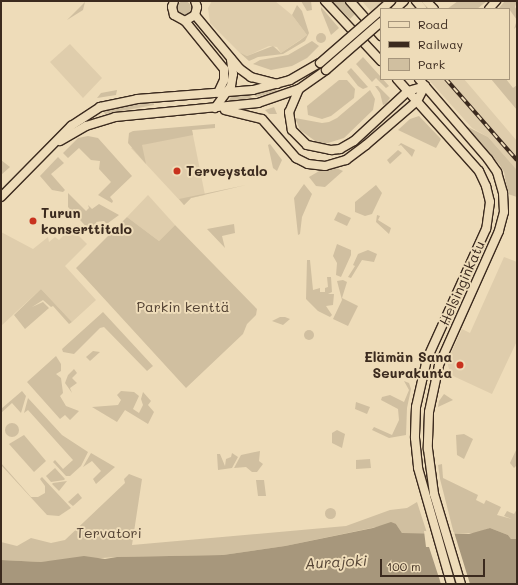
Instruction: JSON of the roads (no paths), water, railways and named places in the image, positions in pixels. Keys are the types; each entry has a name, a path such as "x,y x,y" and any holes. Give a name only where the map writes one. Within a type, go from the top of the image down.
{"main road":[{"path":"174,1 172,7 174,15 184,21 224,69 224,80 218,93"},
{"path":"196,1 195,15 231,59 248,75 277,84"},
{"path":"326,1 380,60"},
{"path":"350,1 380,35"},
{"path":"382,8 391,1"},
{"path":"396,8 404,1"},
{"path":"1,197 78,120 103,106 137,99 228,92 277,84 304,74 320,63 380,10"},
{"path":"184,21 195,15"},
{"path":"57,142 86,126 115,117 258,103 299,89 326,70 380,23"},
{"path":"215,108 228,92 233,74 231,59"},
{"name":"Helsinginkatu","path":"398,80 478,171 486,186 490,208 486,229 428,356 419,392 415,446 429,513 451,584"},
{"name":"Helsinginkatu","path":"420,80 493,166 502,186 504,206 499,231 439,365 431,397 428,449 439,514 461,584"},
{"path":"299,89 289,112 292,130 304,143 324,150 340,149 354,141 408,91 425,86"},
{"path":"215,108 260,118 268,124 296,158 320,166 335,164 352,156 417,101 425,86"}],"water":[{"name":"Aurajoki","path":"391,522 396,524 402,533 469,534 490,528 508,535 511,539 517,539 517,584 1,584 1,560 41,562 84,556 105,559 117,557 223,555 285,546 373,528"}],"railway":[{"path":"384,1 390,8"},
{"path":"447,80 517,160"}],"place":[{"name":"Terveystalo","path":"177,171"},
{"name":"Turun konserttitalo","path":"33,221"},
{"name":"Elämän Sana Seurakunta","path":"460,365"}],"park label":[{"name":"Parkin kenttä","path":"183,307"},
{"name":"Tervatori","path":"109,533"}]}
